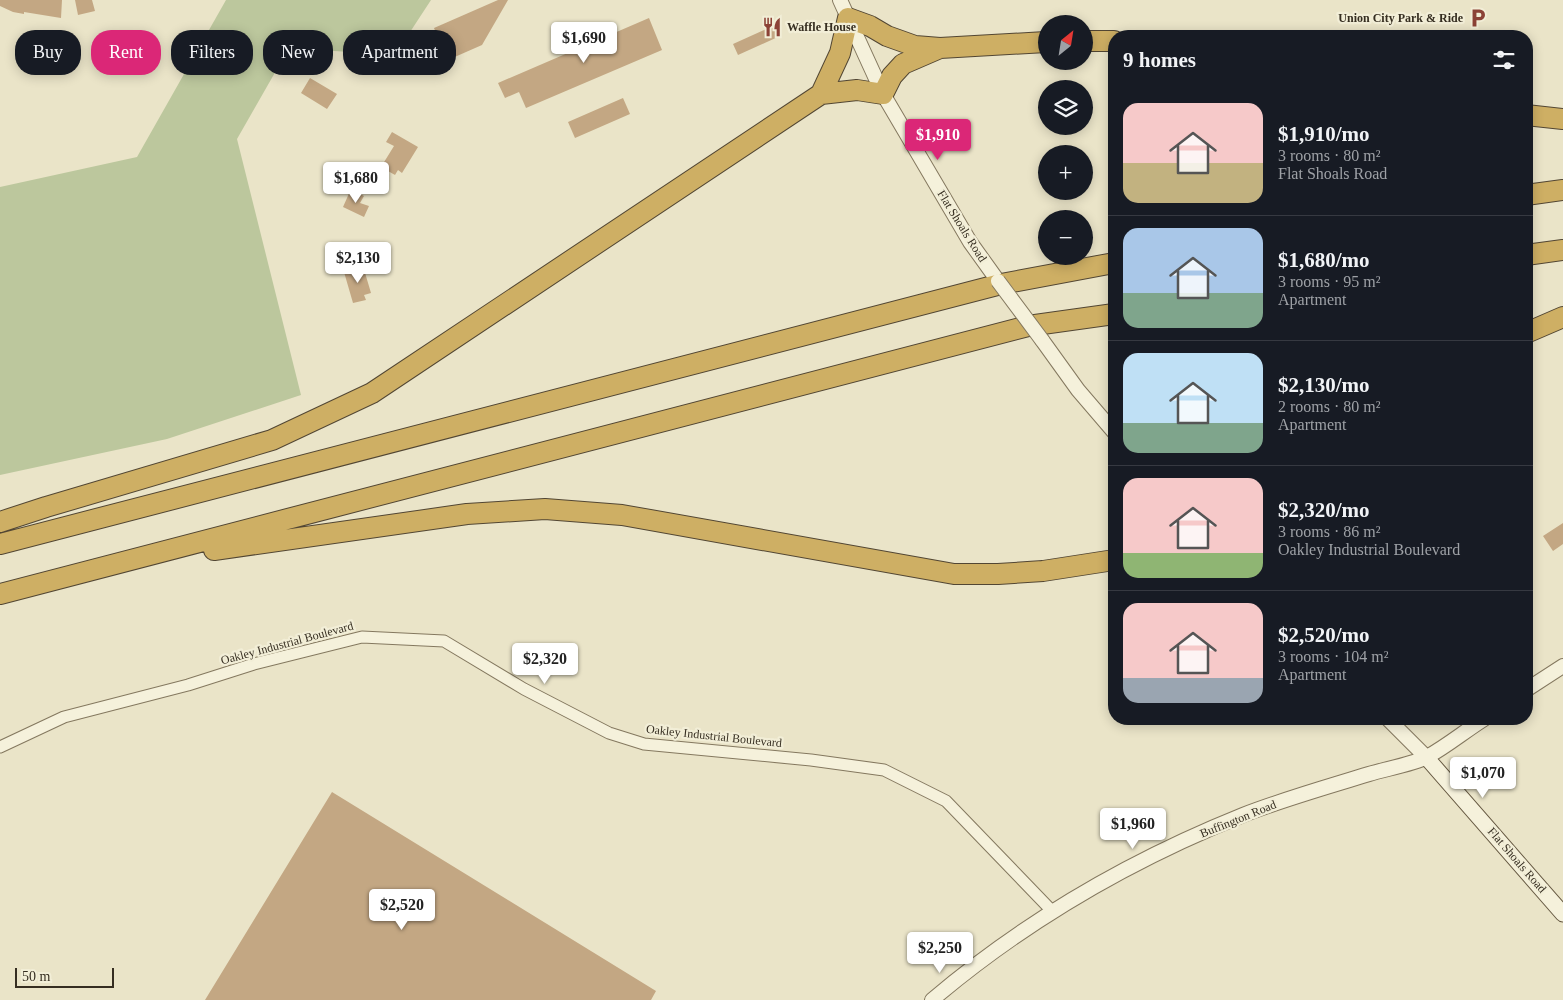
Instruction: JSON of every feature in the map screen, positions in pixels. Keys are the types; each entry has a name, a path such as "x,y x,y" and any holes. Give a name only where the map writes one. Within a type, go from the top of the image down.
{"highway":[{"path":"821,94 840,53 844,9 888,36 915,46 940,48 1038,42"},
{"path":"1093,41 1108,41"},
{"path":"0,522 272,440 372,393 821,94 857,90 883,94 892,76 903,64 940,48"},
{"path":"1533,116 1563,119"},
{"path":"1533,194 1563,190"},
{"path":"1533,254 1563,250"},
{"path":"0,544 1001,284 1108,264"},
{"path":"0,594 1028,326 1108,315"},
{"path":"1533,331 1563,317"},
{"path":"118,564 468,514 545,509 622,515 954,574 1043,571 1108,561"}],"main road":[{"name":"Flat Shoals Road","path":"1426,757 1563,914"}],"street":[{"name":"Flat Shoals Road","path":"844,9 883,94 970,242 1078,390 1108,425"},
{"name":"Oakley Industrial Boulevard","path":"0,747 64,717 188,685 254,664 362,637 444,641 524,689 609,733 644,744 811,760 884,770 946,801 1053,912"},
{"path":"1533,685 1563,666"},
{"name":"Flat Shoals Road","path":"1394,725 1426,757"},
{"name":"Buffington Road","path":"932,1000 960,977 1053,912 1114,876 1173,846 1244,815 1317,790 1426,757 1475,725"}],"green space":[{"path":"226,0 431,0 411,30 343,30 343,52 333,51 333,30 263,30 263,75 274,75 237,139 301,395 167,439 0,475 0,187 137,157 183,75 253,75 253,30 209,30"}],"building":[{"path":"0,0 62,0 61,18 13,12 0,6"},
{"path":"75,0 92,0 95,11 78,15"},
{"path":"498,0 508,0 482,45 456,56 456,30 435,30 434,28"},
{"path":"649,18 662,50 526,108 519,92 505,98 498,83"},
{"path":"775,25 780,36 738,55 733,44"},
{"path":"310,78 337,94 327,109 301,93"},
{"path":"623,98 630,114 575,138 568,122"},
{"path":"392,132 418,147 402,173 398,170 395,175 381,167 394,146 386,142"},
{"path":"351,189 364,196 360,203 369,206 364,217 343,207"},
{"path":"363,266 371,293 364,295 366,300 353,303 344,272"},
{"path":"1563,523 1563,544 1553,551 1543,536"},
{"path":"332,792 656,991 651,1000 205,1000"}],"place":[{"name":"Union City Park & Ride","path":"1478,18"},
{"name":"Waffle House","path":"772,27"}]}
